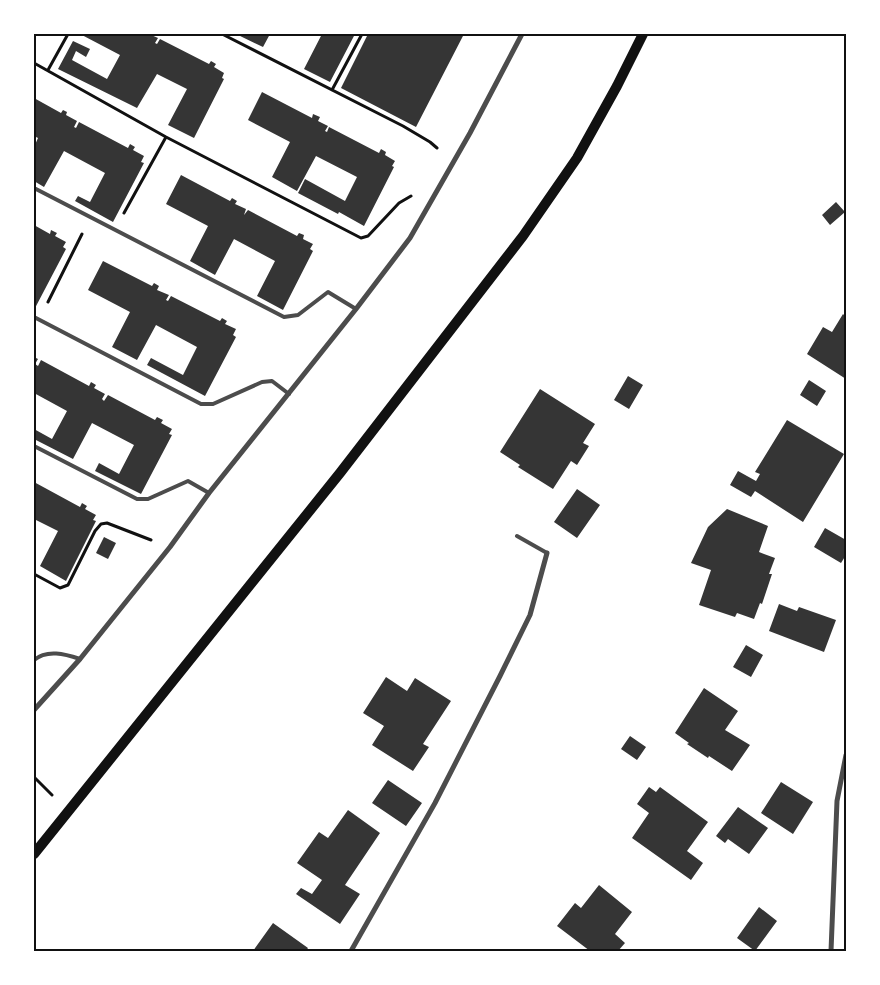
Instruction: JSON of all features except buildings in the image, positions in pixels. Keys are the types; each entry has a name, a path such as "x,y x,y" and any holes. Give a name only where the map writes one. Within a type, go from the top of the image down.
{"main road":[{"path":"34,854 340,473 523,236 577,158 643,34"}],"street":[{"path":"34,710 80,659 170,547 209,492 290,394 410,238 470,134 522,34"},
{"path":"352,951 435,804 530,615 547,552"},
{"path":"831,951 837,802 846,755"}],"lane":[{"path":"34,188 284,317 298,315 328,292 356,310"},
{"path":"34,317 201,404 214,404 262,382 272,381 290,394"},
{"path":"34,446 137,499 148,499 188,481 209,492"},
{"path":"516,536 547,552"},
{"path":"34,660 40,655 62,654 80,659"}],"path":[{"path":"48,71 68,34"},
{"path":"222,34 403,126 437,148"},
{"path":"332,90 362,34"},
{"path":"34,63 166,136 361,238 368,236 400,203 415,193"},
{"path":"114,230 166,136"},
{"path":"39,319 79,241"},
{"path":"34,574 60,588 68,585 95,531 101,524 106,523 170,547"},
{"path":"34,778 52,796"}]}
